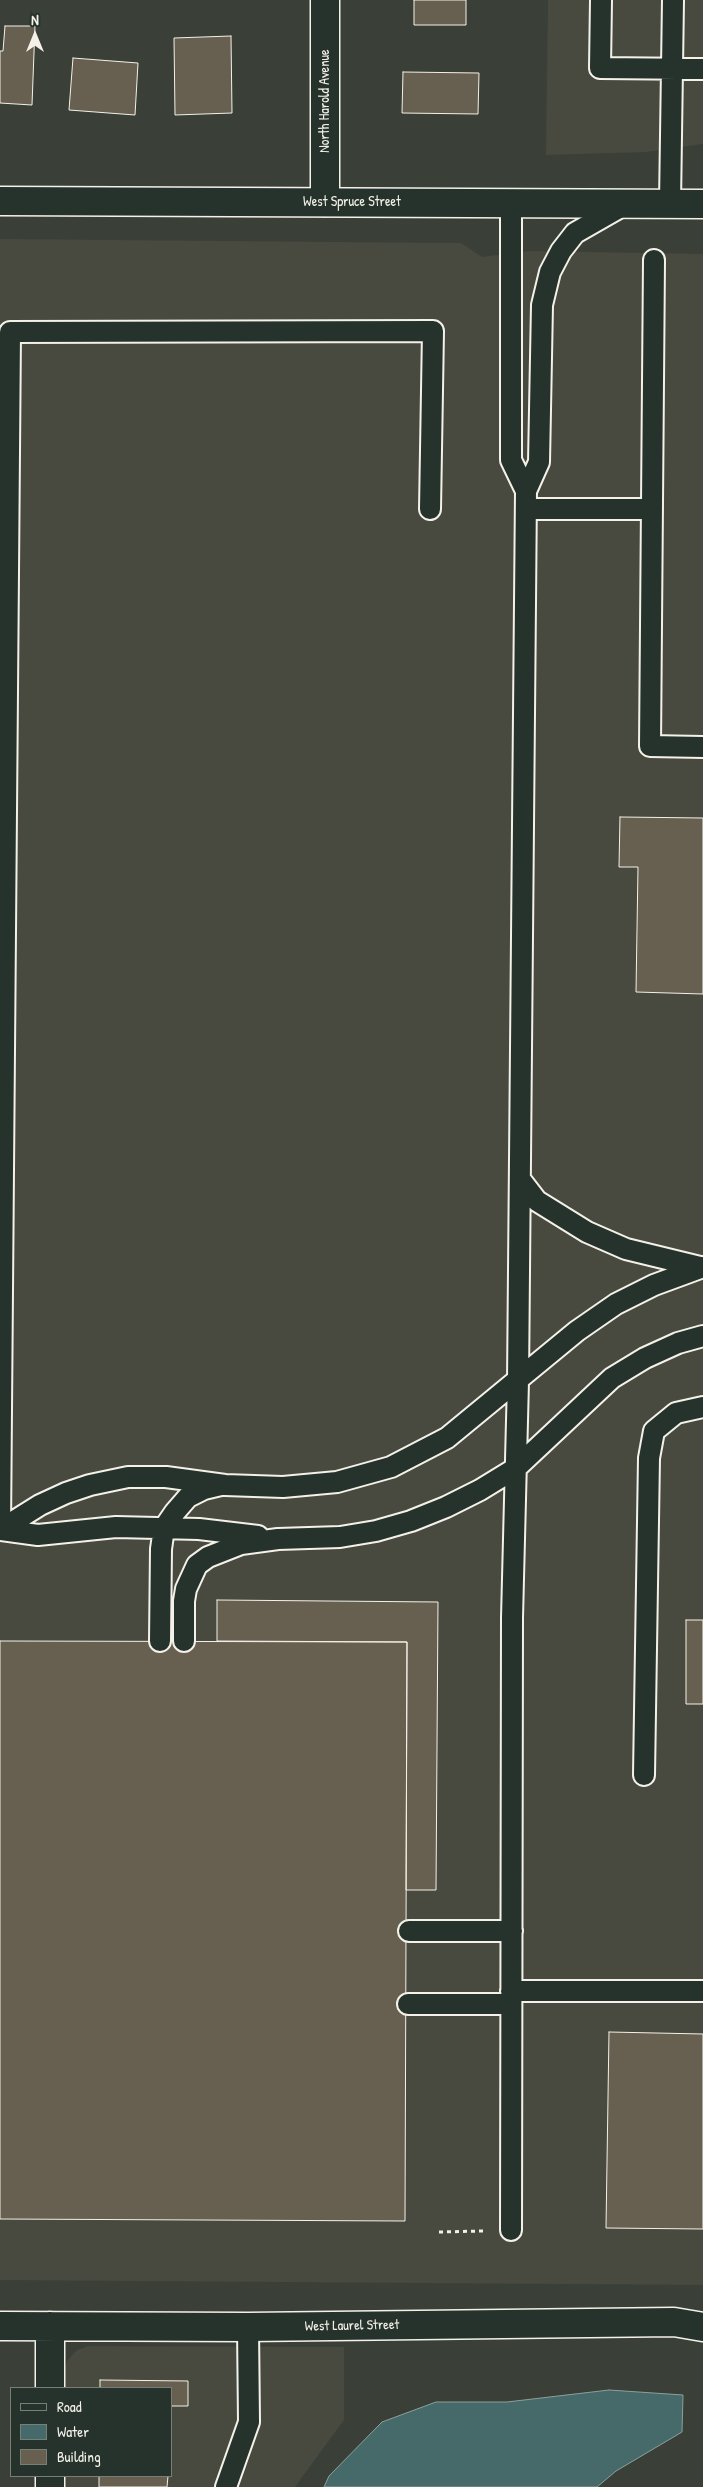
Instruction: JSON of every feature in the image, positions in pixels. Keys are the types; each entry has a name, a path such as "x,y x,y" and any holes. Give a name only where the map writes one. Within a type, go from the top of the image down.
{"street":[{"name":"North Harold Avenue","path":"325,0 325,202"},
{"name":"West Spruce Street","path":"0,201 703,204"},
{"name":"West Laurel Street","path":"0,2326 248,2328 674,2322 703,2326"},
{"path":"50,2326 50,2387"}],"lane":[{"path":"601,0 600,68 703,69"},
{"path":"670,203 673,0"},
{"path":"511,202 510,460 526,500"},
{"path":"510,2230 512,1618 518,1381 526,500 539,462 542,305 550,272 561,251 575,233 629,203"},
{"path":"654,260 650,746 703,747"},
{"path":"0,1530 10,332 433,331 430,509"},
{"path":"526,500 652,508"},
{"path":"520,1179 537,1201 587,1232 626,1249 702,1267"},
{"path":"0,1530 40,1505 66,1493 118,1479 166,1477 225,1485 283,1487 337,1482 391,1467 447,1438 578,1331 616,1304 654,1285 702,1267"},
{"path":"184,1641 184,1601 190,1577 197,1565 208,1556 241,1544 278,1539 340,1537 411,1522 480,1490 516,1468 612,1378 645,1358 678,1343 703,1336"},
{"path":"644,1775 649,1458 654,1431 676,1413 703,1407"},
{"path":"160,1641 161,1549 164,1528 188,1498 204,1489 225,1485"},
{"path":"0,1530 38,1536 100,1528 199,1529 278,1539"},
{"path":"409,1931 512,1931"},
{"path":"408,2004 703,1990"},
{"path":"226,2487 249,2422 248,2328"}],"path":[{"path":"439,2232 510,2230"}],"shaded area":[{"path":"548,0 703,0 703,144 646,152 546,155"},
{"path":"0,239 461,243 482,257 530,251 703,254 703,2285 0,2280"},
{"path":"88,2346 344,2347 344,2420 295,2487 62,2487 62,2477 172,2477 172,2387 63,2387 63,2374 67,2361 77,2350"}],"water":[{"path":"609,2390 683,2395 682,2432 616,2471 597,2487 324,2487 329,2476 382,2422 436,2402 507,2402"}],"building":[{"path":"414,0 466,0 466,25 414,25"},
{"path":"5,26 35,26 32,105 0,103 0,51 3,51"},
{"path":"231,36 232,113 175,115 174,38"},
{"path":"73,58 138,63 135,115 69,110"},
{"path":"403,72 479,73 478,114 402,113"},
{"path":"620,817 703,818 703,994 636,992 638,867 619,867"},
{"path":"217,1600 438,1602 436,1890 406,1890 407,1642 217,1641"},
{"path":"686,1620 703,1620 703,1704 686,1704"},
{"path":"0,1641 407,1642 405,2221 0,2219"},
{"path":"609,2032 703,2034 703,2229 606,2228"},
{"path":"100,2380 188,2381 188,2406 172,2406 172,2387 100,2387"},
{"path":"99,2477 168,2477 167,2487 99,2487"}]}
